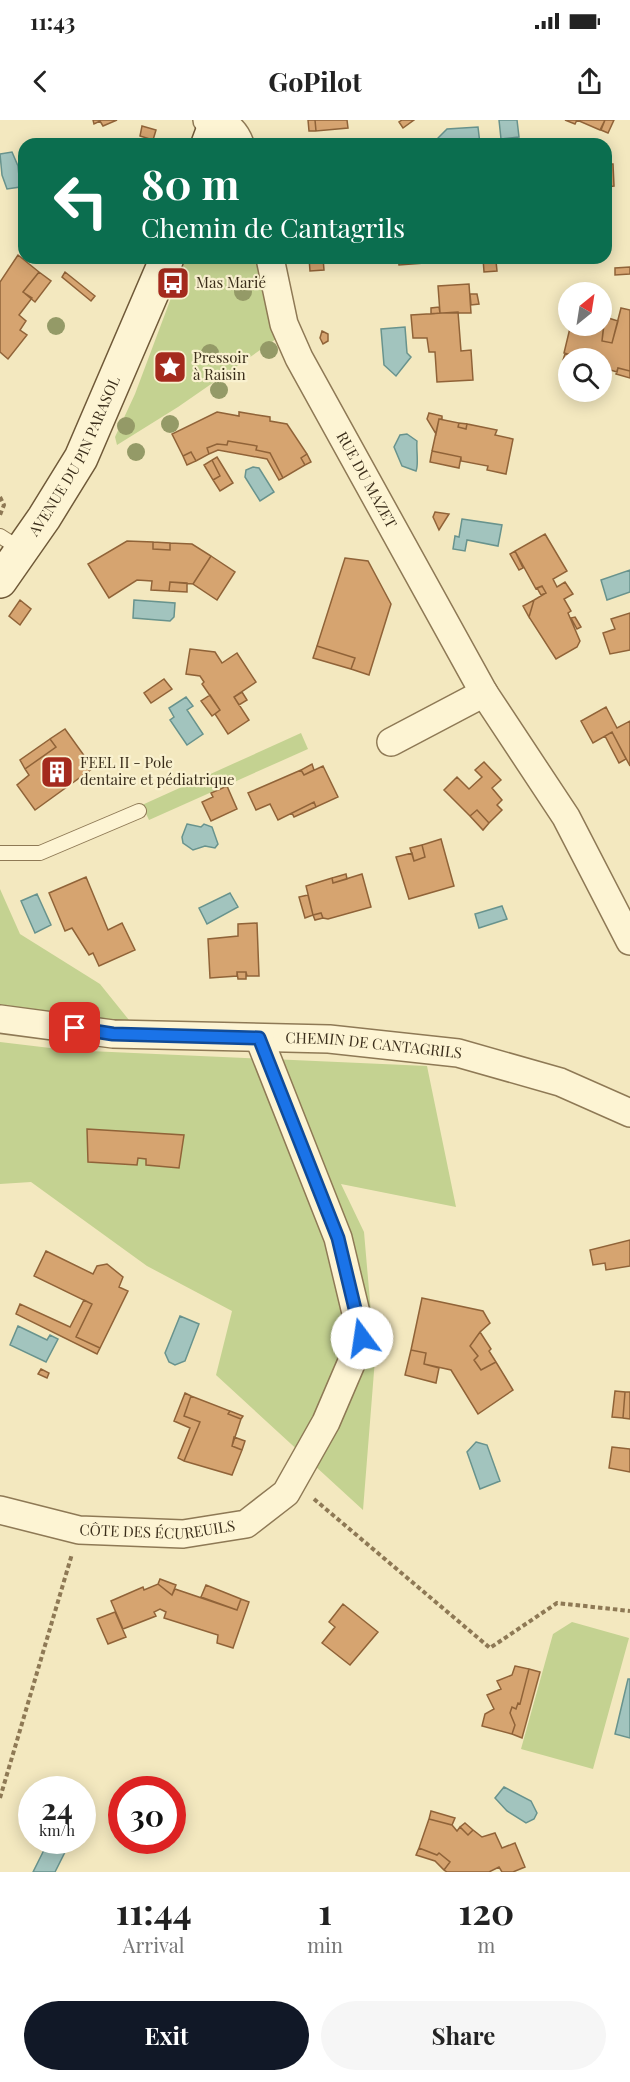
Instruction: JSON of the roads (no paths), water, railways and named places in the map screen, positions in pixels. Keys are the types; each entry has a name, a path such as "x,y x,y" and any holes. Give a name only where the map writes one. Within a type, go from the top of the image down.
{"street":[{"path":"194,138 208,125 235,132 238,138"},
{"name":"AVENUE DU PIN PARASOL","path":"135,326 151,264"},
{"name":"AVENUE DU PIN PARASOL","path":"0,581 11,543 81,458 135,326 163,264"},
{"name":"RUE DU MAZET","path":"271,264 284,324 299,358 484,693 566,817 630,941"},
{"path":"391,741 484,693"},
{"name":"CHEMIN DE CANTAGRILS","path":"0,1019 113,1034 329,1039 458,1053 560,1083 630,1113"},
{"name":"CÔTE DES ÉCUREUILS","path":"0,1510 79,1530 183,1534 246,1524 286,1493 326,1422 362,1338 338,1238 259,1038"}],"lane":[{"path":"0,853 40,853 139,811"}],"water":[{"path":"499,120 517,120 519,137 501,138"},
{"path":"478,127 479,138 438,138 447,129"},
{"path":"12,152 18,166 18,187 7,189 2,175 0,154"},
{"path":"405,327 407,353 411,357 396,376 384,365 381,329"},
{"path":"407,434 417,441 416,471 402,466 394,447 400,435"},
{"path":"253,467 259,468 274,492 260,501 245,477 246,470"},
{"path":"462,519 502,525 498,546 467,540 465,551 453,549 455,536 459,537"},
{"path":"630,570 630,592 607,600 601,580"},
{"path":"134,600 175,603 174,617 170,621 133,618"},
{"path":"186,697 193,706 187,710 203,734 187,745 170,720 174,717 169,708"},
{"path":"187,824 201,827 204,824 212,827 218,844 215,848 205,846 193,850 183,843 182,837"},
{"path":"230,893 238,907 207,924 199,908"},
{"path":"37,894 51,925 35,933 21,901"},
{"path":"502,906 507,919 479,928 475,914"},
{"path":"180,1316 199,1324 185,1361 175,1365 169,1362 165,1353"},
{"path":"18,1326 47,1340 50,1335 58,1339 46,1362 10,1345"},
{"path":"476,1442 487,1445 500,1481 480,1489 467,1452"},
{"path":"628,1679 630,1679 630,1738 615,1734"},
{"path":"504,1787 531,1801 537,1813 534,1819 526,1823 507,1811 495,1798"},
{"path":"42,1854 64,1854 55,1872 33,1872"}],"place":[{"name":"Mas Marié","path":"173,283"},
{"name":"Pressoir à Raisin","path":"170,367"},
{"name":"FEEL II - Pole dentaire et pédiatrique","path":"57,772"}]}
